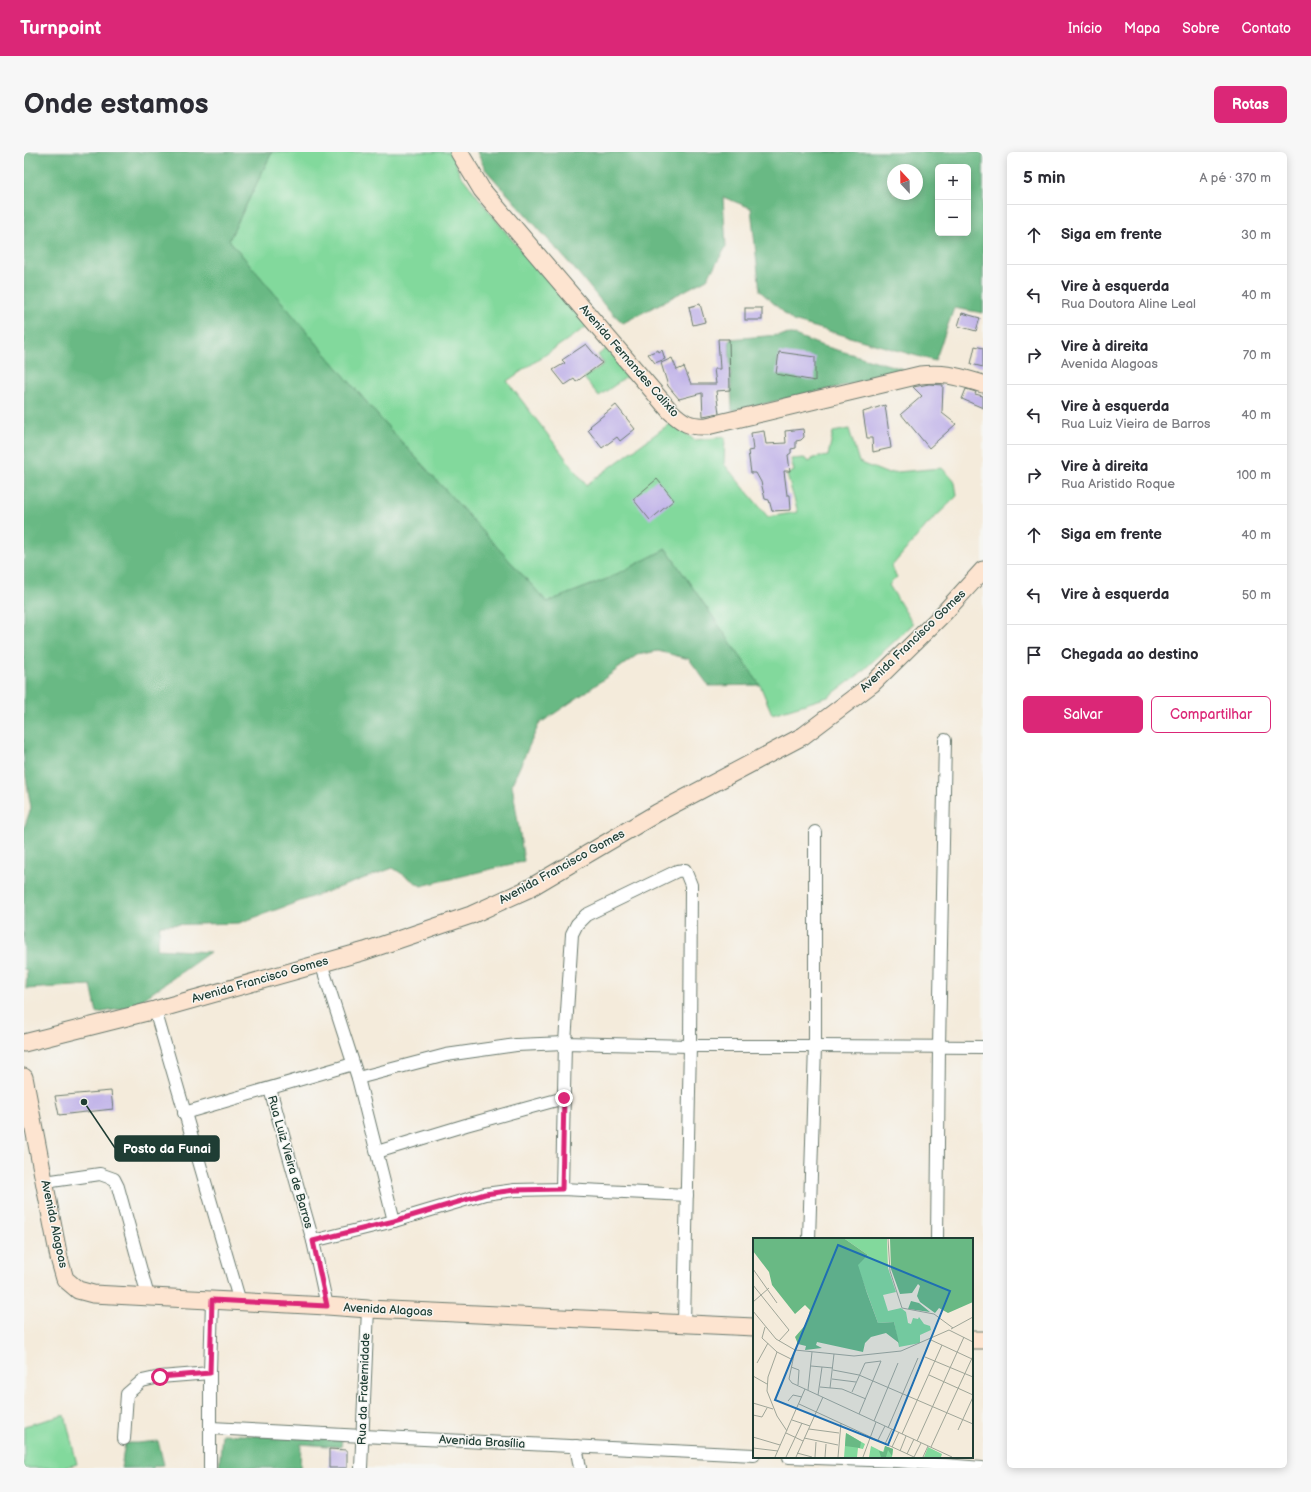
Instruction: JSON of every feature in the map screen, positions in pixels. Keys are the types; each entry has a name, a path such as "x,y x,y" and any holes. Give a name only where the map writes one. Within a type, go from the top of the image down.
{"street":[{"name":"Avenida Fernandes Calixto","path":"459,152 482,190 670,411 683,423 695,427 707,426 920,375 936,373 951,375 983,384"},
{"name":"Avenida Francisco Gomes","path":"24,1043 154,1010 365,951 471,915 528,889 657,813 803,736 872,684 942,615 983,570"},
{"path":"937,1238 945,740"},
{"path":"809,1238 815,1046 815,832"},
{"path":"562,1189 565,1043 572,934 577,924 586,915 677,871 685,870 691,885 690,1046 684,1324"},
{"path":"321,963 358,1078 394,1221"},
{"path":"154,1010 240,1302"},
{"path":"358,1078 446,1055 516,1045 565,1043 690,1046 983,1047"},
{"path":"184,1113 353,1064"},
{"name":"Avenida Alagoas","path":"24,1077 28,1125 45,1182 65,1279 78,1290 94,1294 240,1302 753,1327"},
{"name":"Rua Luiz Vieira de Barros","path":"270,1089 313,1241 327,1306"},
{"path":"377,1152 466,1125 564,1098"},
{"path":"45,1182 100,1174 114,1180 118,1187 148,1296"},
{"path":"313,1241 394,1221 485,1194 515,1190 562,1189 687,1195"},
{"path":"210,1468 212,1300"},
{"name":"Rua da Fraternidade","path":"361,1468 368,1309"},
{"path":"124,1439 127,1394 142,1381 160,1377 210,1373"},
{"name":"Avenida Brasília","path":"211,1428 753,1455"},
{"path":"576,1446 580,1468"},
{"path":"798,1458 826,1461 896,1459 962,1462 982,1468"}],"green space":[{"path":"24,152 272,152 229,240 380,418 547,602 607,579 666,549 760,685 709,686 689,659 658,651 637,655 539,724 512,784 524,861 421,886 393,868 239,923 160,925 157,949 210,952 132,1007 97,1013 91,985 26,989 27,970 24,969 24,828 31,808 24,765"},
{"path":"272,152 452,152 459,173 513,241 589,325 507,381 586,485 672,422 694,440 725,437 724,464 768,517 798,512 787,475 794,471 791,459 804,458 810,462 813,458 828,456 833,432 849,429 859,462 886,473 942,468 955,482 957,496 926,526 891,567 897,577 889,585 913,624 858,675 828,697 772,714 760,685 666,549 607,579 547,602 380,418 229,240"},
{"path":"477,152 983,152 983,313 954,308 935,361 793,321 760,291 751,208 723,197 726,247 707,279 623,323 606,307 579,274 485,169"},
{"path":"792,334 820,345 903,369 901,373 732,411 729,339"},
{"path":"609,347 631,374 599,396 584,378 604,364 598,355"},
{"path":"65,1415 77,1464 63,1468 24,1468 24,1426"},
{"path":"222,1434 342,1440 341,1447 301,1444 300,1468 219,1468"},
{"path":"158,1441 164,1465 153,1466 153,1468 121,1468 125,1443"}],"building":[{"path":"700,304 705,322 693,325 689,307"},
{"path":"745,308 762,308 762,320 745,320"},
{"path":"962,313 980,318 976,331 958,326"},
{"path":"718,339 729,339 730,390 716,391 719,413 703,416 702,393 679,399 668,386 661,363 672,358 677,370 684,367 691,384 716,384 714,369 720,369"},
{"path":"586,344 602,363 576,382 574,379 565,385 553,370 565,363 562,360"},
{"path":"975,346 983,348 983,367 971,364"},
{"path":"658,350 659,352 662,350 665,359 655,363 648,354"},
{"path":"779,352 815,357 815,381 776,374"},
{"path":"929,384 943,385 942,413 956,424 929,448 901,414 922,396 913,387"},
{"path":"966,389 983,396 983,408 962,399"},
{"path":"616,405 635,429 620,441 617,437 602,448 588,430 591,427 590,426"},
{"path":"885,405 891,448 873,452 872,438 867,438 863,412"},
{"path":"803,429 804,437 801,440 796,441 796,448 791,449 791,453 788,455 790,471 784,471 787,495 790,495 791,510 772,511 769,500 765,499 761,482 756,473 751,473 748,451 753,450 751,433 764,431 766,444 786,443 785,431"},
{"path":"657,479 674,500 650,520 633,499"},
{"path":"111,1091 113,1109 59,1115 55,1096"},
{"path":"329,1449 347,1450 347,1468 329,1468"}],"place":[{"name":"Posto da Funai","path":"84,1102"}],"route":[{"path":"160,1377 210,1373 212,1300 327,1306 313,1241 394,1221 485,1194 515,1190 562,1189 564,1098"}]}
